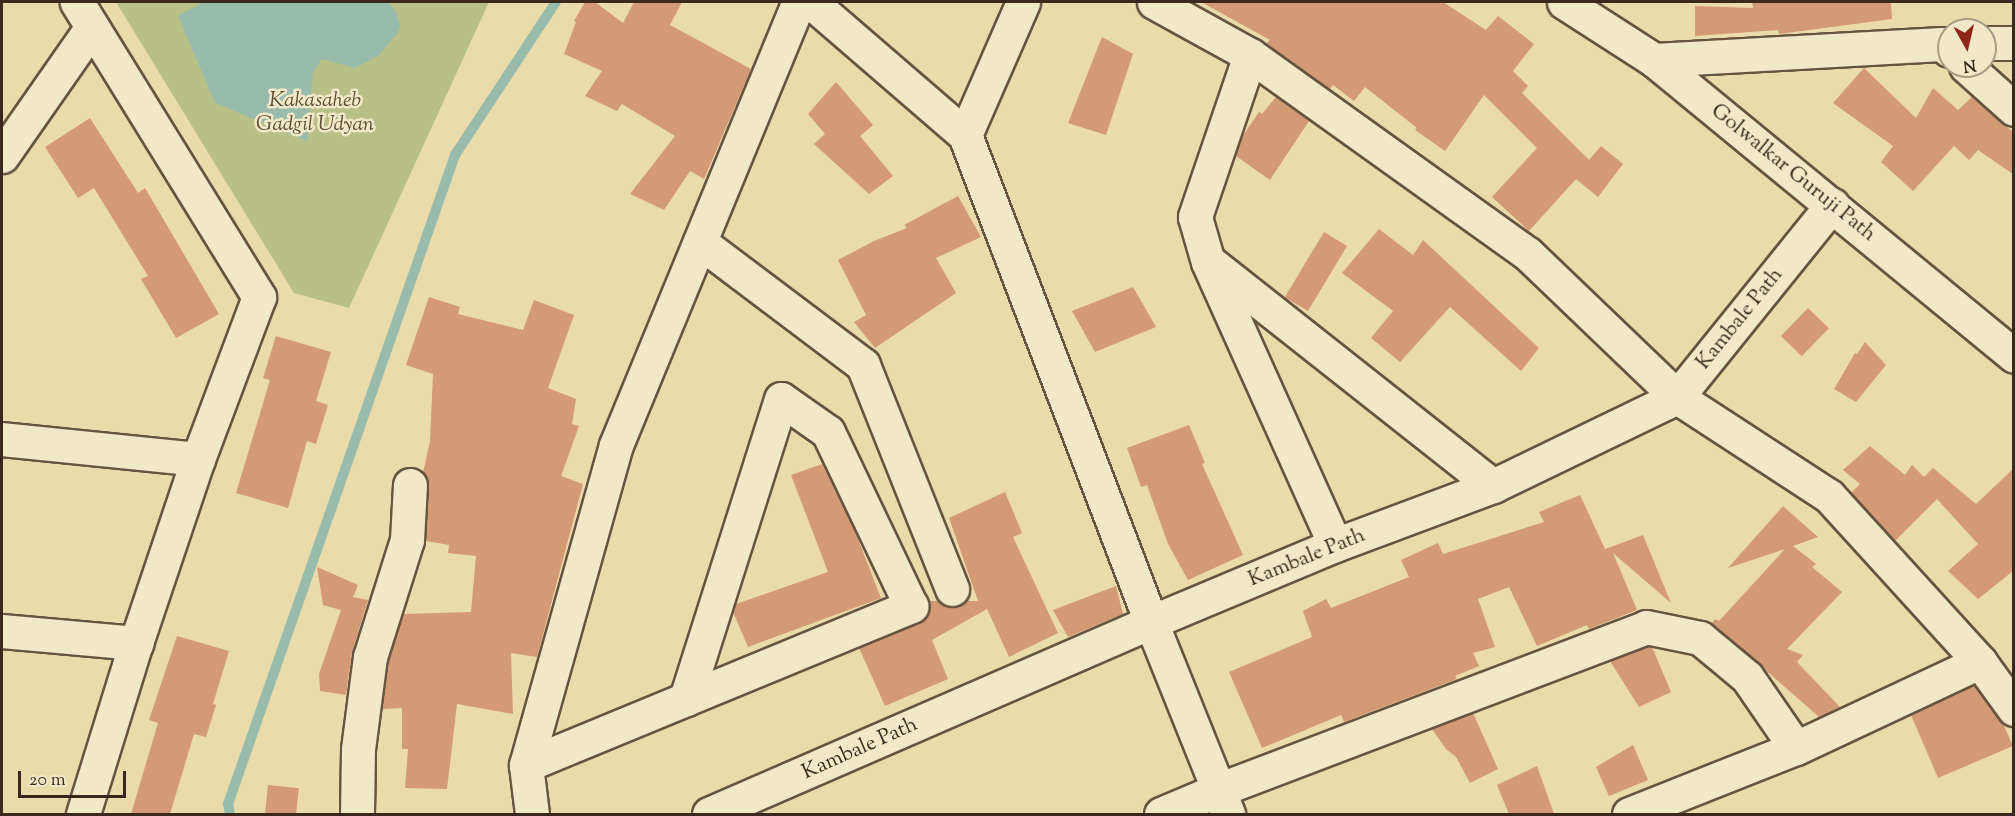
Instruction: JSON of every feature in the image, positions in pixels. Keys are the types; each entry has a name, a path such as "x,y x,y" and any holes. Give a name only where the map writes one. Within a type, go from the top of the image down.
{"street":[{"path":"532,814 526,765 616,445 799,2"},
{"path":"811,2 965,135 1151,622 1223,802"},
{"path":"965,135 1023,2"},
{"path":"1154,2 1250,55 1528,255 1677,397 1829,496 1980,662 2013,709"},
{"name":"Golwalkar Guruji Path","path":"1564,2 1654,60 2013,356"},
{"path":"2,156 85,14 258,297 198,459 136,644 83,814"},
{"path":"1997,44 2013,43"},
{"path":"1654,60 1937,46"},
{"path":"1250,55 1195,217 1208,262 1335,545"},
{"path":"1979,78 2013,109"},
{"name":"Kambale Path","path":"708,814 1335,545 1493,486 1677,397 1832,205"},
{"path":"699,242 864,365 952,589"},
{"path":"1208,262 1493,486"},
{"path":"526,765 686,699 911,606 828,432 781,399 686,699"},
{"path":"2,439 198,459"},
{"path":"357,814 358,749 370,657 407,540 410,485"},
{"path":"1161,814 1223,802 1646,627 1700,638 1747,677 1796,748"},
{"path":"2,631 136,644"},
{"path":"1629,814 1796,748 1980,662"}],"green space":[{"name":"Kakasaheb Gadgil Udyan","path":"116,2 489,2 349,308 294,293"}],"shaded area":[{"path":"204,2 388,2 396,12 400,26 398,33 378,56 355,68 322,59 313,72 307,141 215,103 178,16"}],"building":[{"path":"585,2 595,2 623,23 634,2 682,2 670,25 751,69 704,179 690,171 664,210 630,194 675,136 622,104 617,111 585,96 602,71 564,54 576,22 574,21"},
{"path":"1201,2 1443,2 1486,30 1498,16 1534,44 1513,71 1528,86 1522,93 1589,160 1601,146 1623,164 1598,197 1576,179 1529,231 1492,197 1537,148 1484,95 1445,151 1415,130 1417,128 1365,87 1354,101 1333,85 1330,89 1266,44 1270,40"},
{"path":"1752,2 1891,2 1892,19 1779,34 1778,30 1695,36 1695,6 1753,8"},
{"path":"1102,37 1133,54 1106,135 1068,123"},
{"path":"1864,68 1916,118 1933,88 1958,110 1972,97 2013,132 2013,174 1978,150 1969,160 1954,146 1913,191 1881,162 1893,146 1833,103"},
{"path":"836,82 873,125 860,136 893,176 869,194 814,144 825,134 808,114"},
{"path":"1276,97 1309,121 1270,180 1236,156 1242,137 1259,112 1262,114"},
{"path":"90,118 138,193 145,188 219,314 176,338 141,279 148,276 94,188 78,198 45,147"},
{"path":"958,196 981,237 936,258 956,293 875,348 854,322 866,315 838,260 874,241 907,228 904,225"},
{"path":"1379,229 1413,255 1423,240 1539,348 1521,371 1450,307 1400,362 1371,338 1393,311 1342,273"},
{"path":"1324,232 1347,246 1308,311 1285,297"},
{"path":"1133,287 1156,327 1095,352 1072,311"},
{"path":"429,297 460,307 458,314 523,330 534,300 574,315 548,388 576,399 572,424 579,426 561,476 583,484 537,657 511,653 513,714 457,704 447,789 405,788 408,749 402,749 402,708 382,709 388,661 403,614 471,612 476,556 448,553 449,545 426,541 429,486 423,473 430,441 433,374 406,365"},
{"path":"1808,308 1829,328 1802,356 1781,336"},
{"path":"276,336 331,352 316,401 328,405 316,444 307,441 288,508 236,493 270,380 263,378"},
{"path":"1865,342 1886,365 1856,402 1834,389 1855,353 1857,354"},
{"path":"1189,425 1205,463 1202,464 1243,555 1188,580 1168,544 1147,485 1141,487 1127,448"},
{"path":"1870,446 1905,475 1912,465 1924,477 1933,468 1976,504 2013,469 2013,571 1978,599 1948,571 1978,544 1937,499 1895,541 1851,493 1860,484 1843,470"},
{"path":"822,464 854,529 881,598 748,647 733,612 736,604 828,572 791,475"},
{"path":"1005,492 1022,533 1013,537 1058,633 1009,657 987,609 932,640 948,679 885,706 859,648 919,623 926,617 929,601 938,601 950,608 966,601 978,601 949,518"},
{"path":"1580,495 1605,549 1643,535 1671,603 1613,553 1637,610 1589,629 1587,625 1537,646 1509,587 1478,599 1495,647 1473,653 1479,666 1455,676 1457,679 1344,722 1341,715 1262,748 1229,672 1312,637 1303,611 1326,599 1331,608 1409,577 1401,560 1438,543 1443,554 1544,522 1539,512"},
{"path":"1783,506 1818,537 1793,546 1816,564 1812,567 1842,592 1787,649 1803,655 1797,662 1840,707 1819,717 1712,623 1715,619 1719,621 1785,549 1728,568"},
{"path":"317,567 358,585 353,597 368,600 352,652 346,695 320,691 319,674 341,610 323,605"},
{"path":"1116,586 1123,614 1068,637 1053,610"},
{"path":"177,636 229,651 213,704 216,705 206,737 194,734 170,814 131,814 158,723 149,720"},
{"path":"1648,646 1652,647 1671,692 1639,707 1610,661"},
{"path":"1974,686 2003,724 2013,746 1938,778 1911,715"},
{"path":"1473,713 1498,769 1470,783 1456,757 1446,749 1432,729"},
{"path":"1633,745 1648,780 1609,796 1596,767"},
{"path":"1537,766 1554,814 1509,814 1497,785"},
{"path":"268,785 299,788 296,814 265,814"}],"waterway":[{"path":"230,814 228,804 455,155 556,2"}]}
